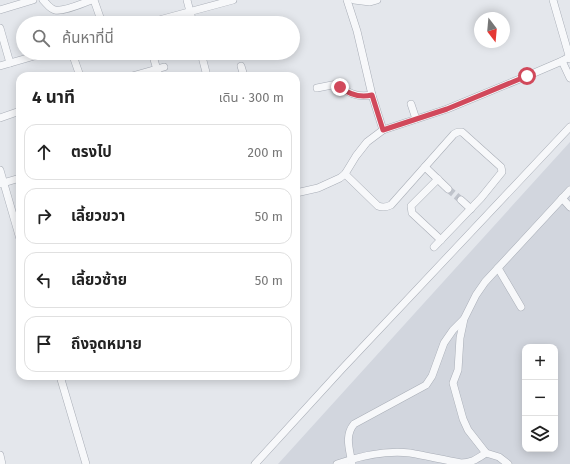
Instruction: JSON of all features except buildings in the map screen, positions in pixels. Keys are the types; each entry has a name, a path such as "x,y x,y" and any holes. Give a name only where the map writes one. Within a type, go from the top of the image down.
{"street":[{"path":"0,10 33,0"},
{"path":"43,0 56,10 67,9 93,0 100,16"},
{"path":"175,16 233,0"},
{"path":"347,0 360,44 372,95 383,130"},
{"path":"354,0 370,2 378,0"},
{"path":"300,192 318,188 340,178 345,174 367,142 383,130 447,109 562,61 569,55 553,0"},
{"path":"188,2 191,16"},
{"path":"0,28 9,61"},
{"path":"0,66 9,61 16,59"},
{"path":"74,60 79,72"},
{"path":"155,60 160,71"},
{"path":"203,60 206,72"},
{"path":"562,61 570,78"},
{"path":"241,66 243,72"},
{"path":"318,88 337,84 351,94 360,96 372,95"},
{"path":"410,104 416,119"},
{"path":"0,118 16,112"},
{"path":"255,464 570,127"},
{"path":"345,174 378,206 382,208 391,205 454,134 462,132 501,167 502,172 471,209 434,247"},
{"path":"425,167 448,189"},
{"path":"0,170 2,184 16,223"},
{"path":"2,184 16,179"},
{"path":"438,179 411,206 411,210 412,213 441,240"},
{"path":"352,461 348,437 354,424 426,385 432,376 444,343 464,318 476,295 498,268 570,190"},
{"path":"562,198 570,207"},
{"path":"461,200 471,209"},
{"path":"498,268 520,307"},
{"path":"464,318 460,338 458,370 453,383 463,419 468,430 486,453 499,457 508,464"},
{"path":"61,380 86,464"},
{"path":"337,464 373,454 399,453 409,453 448,462 467,463 486,453"},
{"path":"0,456 2,464"}],"shaded area":[{"path":"570,142 570,464 278,464"}],"tunnel":[{"path":"448,189 461,200"}],"route":[{"path":"340,87 351,94 366,97 372,95 383,130 447,109 527,76"}]}
